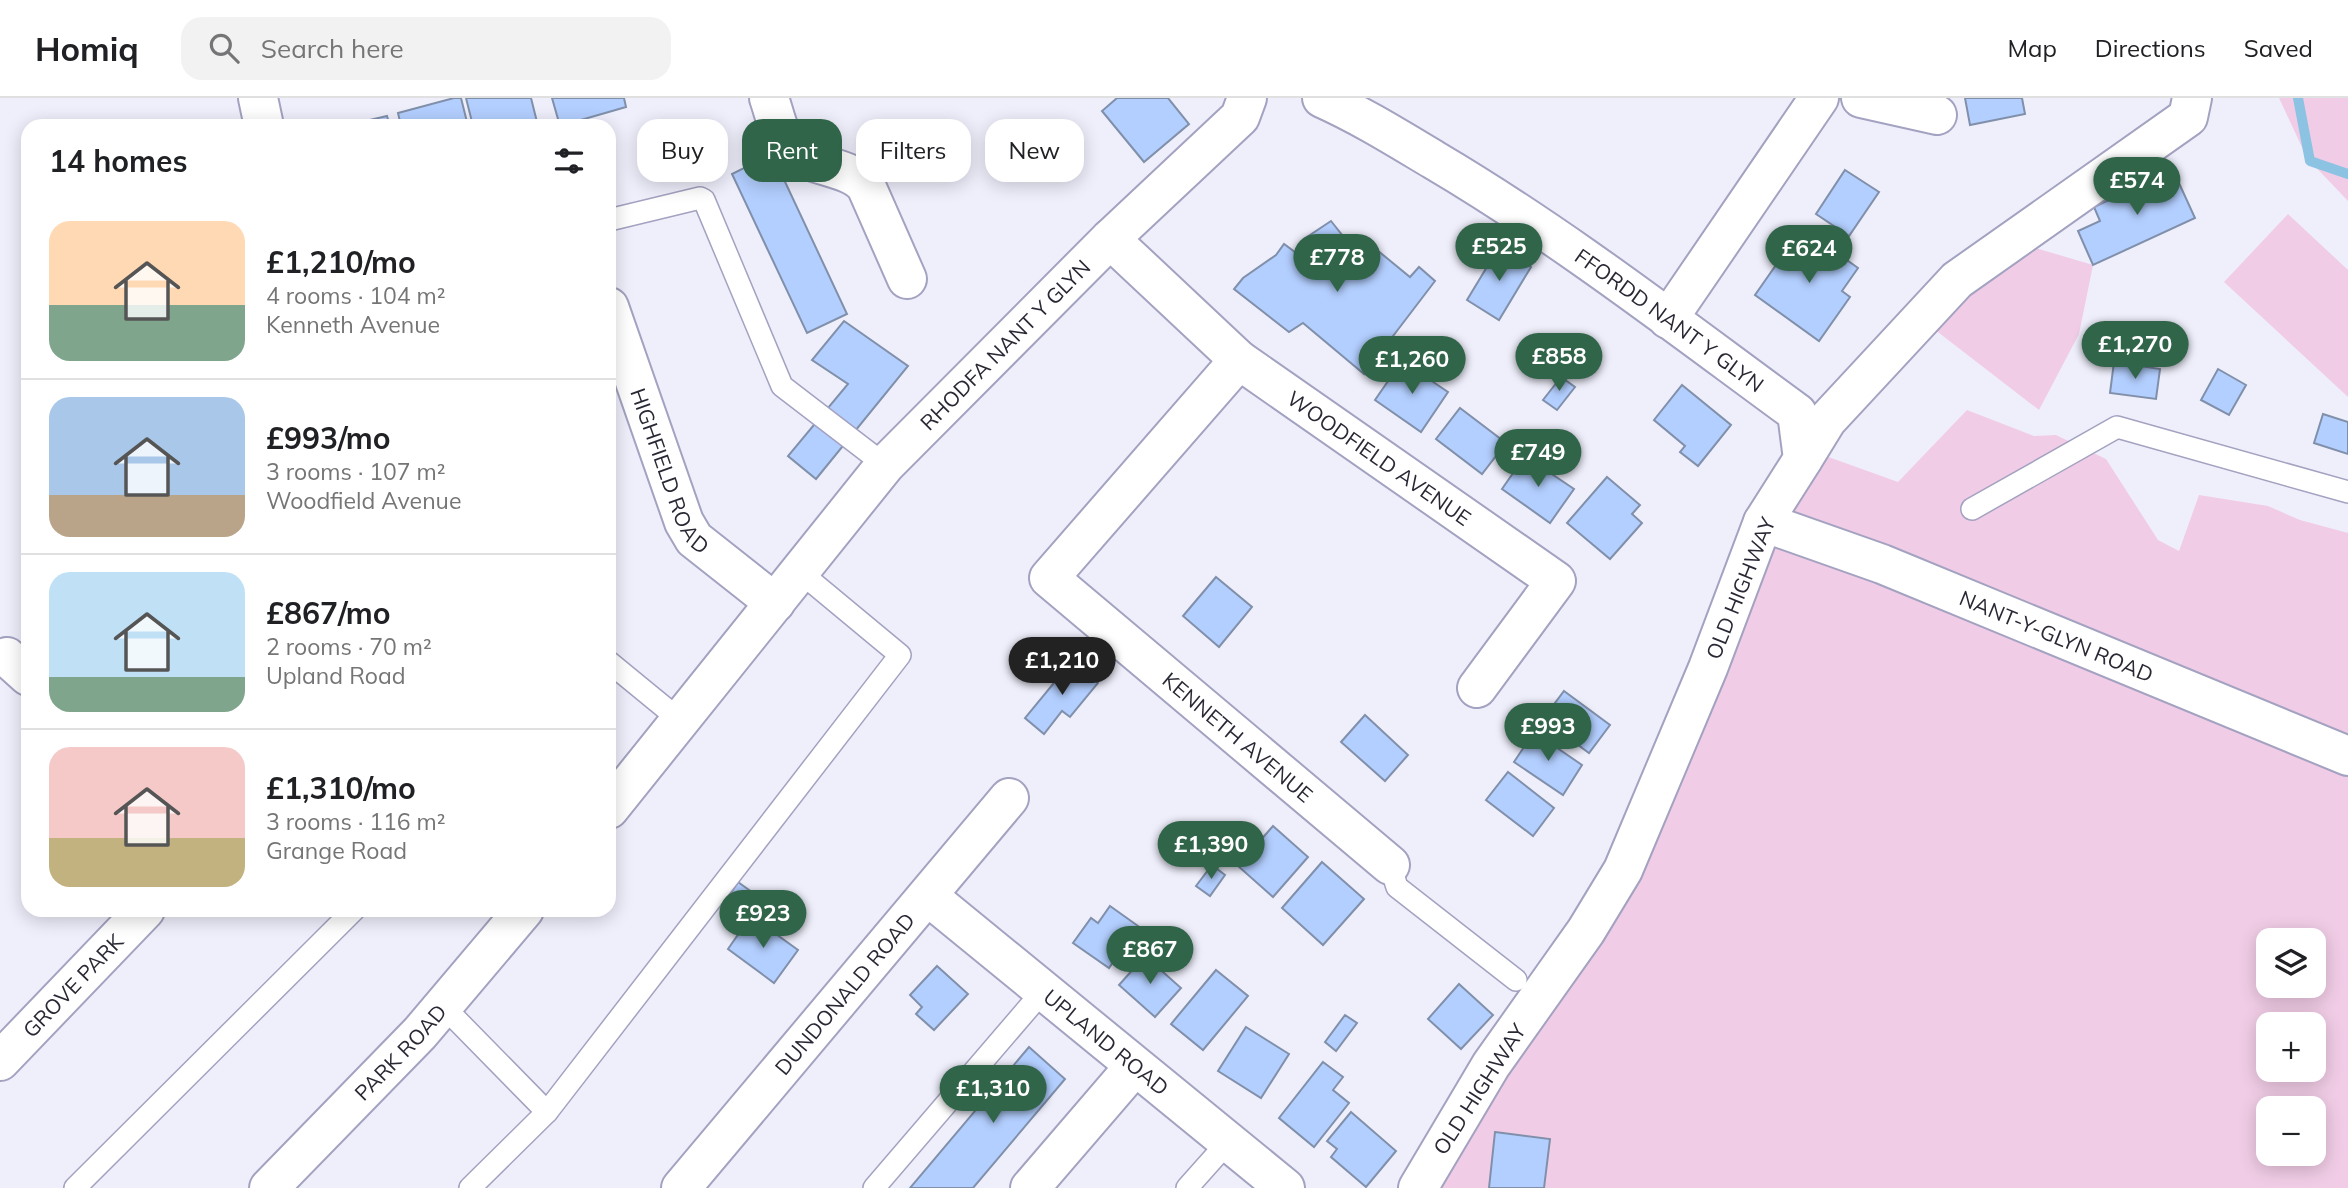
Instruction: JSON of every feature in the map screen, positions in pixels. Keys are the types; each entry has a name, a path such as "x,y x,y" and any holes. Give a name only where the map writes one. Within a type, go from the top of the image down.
{"street":[{"path":"258,98 262,119"},
{"path":"769,98 786,144 797,154 858,176 866,186 907,279"},
{"name":"RHODFA NANT Y GLYN","path":"775,603 885,465 1110,239 1240,117 1247,98"},
{"name":"FFORDD NANT Y GLYN","path":"1322,98 1364,117 1496,197 1612,276 1797,413 1803,459"},
{"path":"1668,319 1819,98"},
{"path":"1861,98 1937,115"},
{"name":"OLD HIGHWAY","path":"1418,1188 1491,1065 1582,937 1623,870 1708,668 1763,522 1827,420 1957,280 2189,117 2192,98"},
{"name":"WOODFIELD AVENUE","path":"1110,239 1239,360 1556,581 1477,688"},
{"name":"HIGHFIELD ROAD","path":"616,327 684,522 694,539 775,603"},
{"name":"KENNETH AVENUE","path":"1239,360 1049,578 1390,864"},
{"name":"NANT-Y-GLYN ROAD","path":"1763,522 1882,564 2348,756"},
{"path":"616,800 775,603"},
{"name":"DUNDONALD ROAD","path":"681,1188 929,897 1009,798"},
{"name":"UPLAND ROAD","path":"929,897 1285,1188"},
{"name":"GROVE PARK","path":"6,1041 138,917"},
{"name":"PARK ROAD","path":"269,1188 443,1006 518,917"},
{"path":"1030,1188 1134,1067"}],"lane":[{"path":"616,218 699,198 704,200 782,386 885,465"},
{"path":"1972,509 2117,427 2348,492"},
{"path":"470,1188 547,1112 900,655 800,572"},
{"path":"616,668 681,721"},
{"path":"1390,864 1397,887 1516,980"},
{"path":"75,1188 347,917"},
{"path":"874,1188 1043,991"},
{"path":"443,1006 547,1112"},
{"path":"1187,1188 1228,1142"}],"shaded area":[{"path":"2279,98 2348,98 2348,201 2307,158"},
{"path":"2288,214 2348,270 2348,397 2224,282"},
{"path":"2012,241 2093,265 2079,334 2039,410 1921,319"},
{"path":"1967,410 2034,436 2056,435 2106,459 2158,540 2179,551 2199,495 2268,506 2300,520 2348,533 2348,1188 1418,1188 1582,937 1809,450 1898,482"}],"building":[{"path":"461,98 466,119 399,119 398,113"},
{"path":"466,98 531,98 536,119 471,119"},
{"path":"552,98 624,98 626,107 584,119 558,119"},
{"path":"1117,98 1168,98 1189,124 1144,162 1102,111"},
{"path":"1965,98 2022,98 2025,114 1970,125"},
{"path":"742,169 742,182 785,182 847,314 807,333 732,174"},
{"path":"1845,170 1879,192 1849,236 1816,214"},
{"path":"2173,170 2195,218 2093,265 2078,231 2100,221 2094,207"},
{"path":"1331,221 1362,260 1377,250 1410,277 1419,267 1435,281 1364,374 1303,323 1289,332 1234,289 1243,278 1276,255 1284,244 1295,252 1304,239"},
{"path":"1802,228 1858,268 1842,291 1850,297 1819,341 1755,295"},
{"path":"1499,247 1531,267 1499,320 1467,300"},
{"path":"844,321 908,366 816,479 788,456 848,384 812,360"},
{"path":"1402,361 1448,392 1421,432 1375,400"},
{"path":"2114,362 2160,369 2156,399 2110,393"},
{"path":"2218,369 2246,385 2229,415 2201,400"},
{"path":"1561,377 1575,387 1557,410 1543,400"},
{"path":"1682,385 1731,425 1698,466 1680,452 1685,446 1654,420"},
{"path":"1460,408 1506,443 1482,474 1436,439"},
{"path":"2323,414 2348,422 2348,454 2314,443"},
{"path":"1525,456 1574,489 1550,523 1502,489"},
{"path":"1607,477 1640,505 1632,514 1642,523 1610,559 1567,523"},
{"path":"1216,577 1252,607 1219,647 1183,616"},
{"path":"1072,661 1098,683 1070,717 1062,711 1044,734 1025,718"},
{"path":"1564,691 1610,725 1589,753 1543,719"},
{"path":"1365,715 1408,755 1385,781 1341,742"},
{"path":"1534,732 1582,765 1563,795 1514,762"},
{"path":"1508,772 1554,808 1533,836 1486,800"},
{"path":"1273,826 1308,857 1273,897 1238,866"},
{"path":"1322,862 1364,899 1323,945 1282,908"},
{"path":"1212,865 1225,875 1210,896 1196,886"},
{"path":"738,882 756,895 740,918 722,906"},
{"path":"1110,906 1138,926 1109,968 1073,943 1091,918 1098,923"},
{"path":"751,916 798,950 774,983 728,949"},
{"path":"1145,956 1181,988 1155,1017 1119,985"},
{"path":"937,966 968,994 934,1030 916,1014 922,1007 910,995"},
{"path":"1216,970 1248,996 1203,1050 1171,1024"},
{"path":"1459,984 1493,1015 1461,1049 1428,1019"},
{"path":"1345,1015 1357,1023 1336,1051 1325,1042"},
{"path":"1246,1027 1289,1054 1261,1098 1218,1071"},
{"path":"1029,1047 1065,1079 973,1188 910,1188"},
{"path":"1323,1062 1343,1077 1333,1090 1349,1103 1314,1147 1279,1118"},
{"path":"1351,1112 1396,1151 1366,1187 1331,1157 1337,1149 1327,1141"},
{"path":"1495,1132 1550,1139 1544,1188 1489,1188"}],"waterway":[{"path":"2298,98 2310,161 2348,174"}]}
